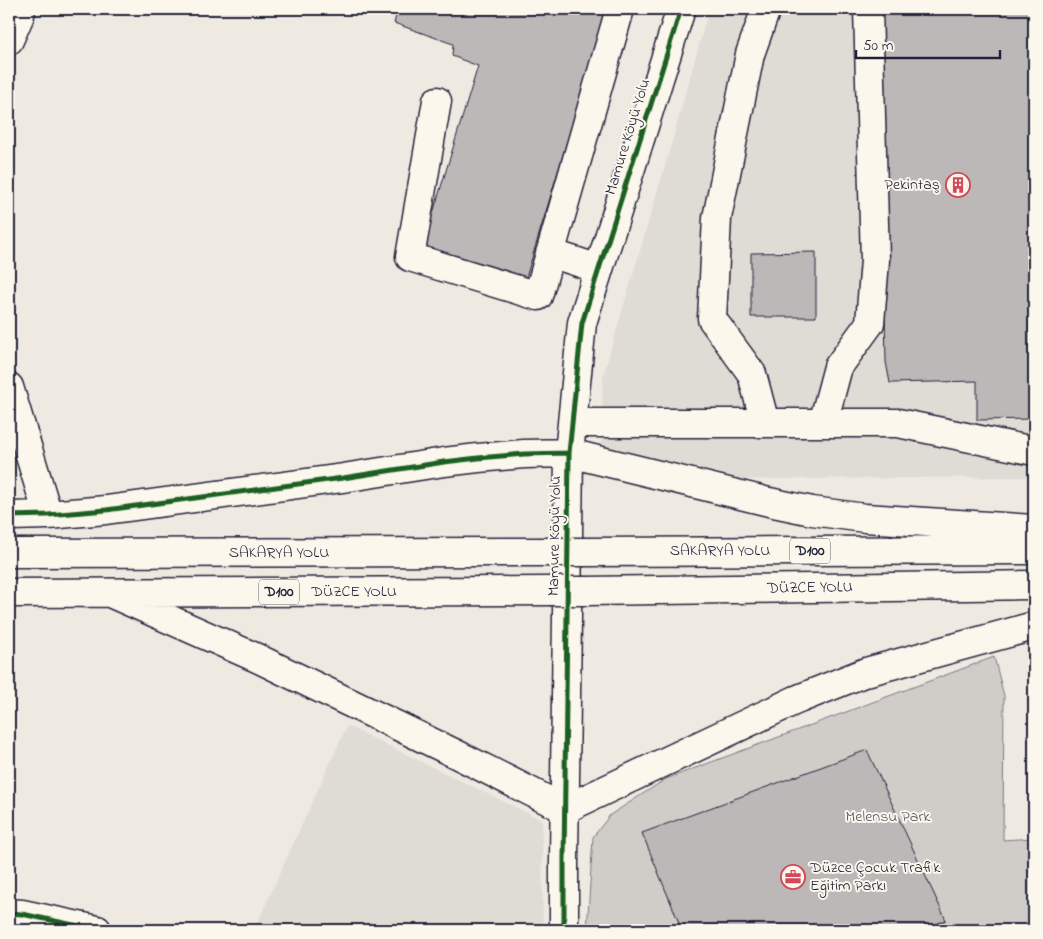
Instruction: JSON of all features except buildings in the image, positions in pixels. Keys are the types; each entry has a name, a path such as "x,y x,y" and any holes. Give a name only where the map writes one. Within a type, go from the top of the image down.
{"main road":[{"path":"9,40 21,9"},
{"path":"437,100 410,257 538,296 620,9"},
{"name":"Mamure Köyü Yolu","path":"564,930 569,453 582,324 681,9"},
{"path":"765,423 752,374 712,319 717,218 750,54 766,9"},
{"path":"823,423 838,367 870,324 874,260 868,9"},
{"path":"550,253 599,269"},
{"path":"9,387 48,515"},
{"path":"573,423 898,423 1034,452"},
{"path":"9,516 106,510 343,478 452,461 524,454 569,453 812,511 865,518 1034,529"},
{"name":"SAKARYA YOLU","path":"9,554 1034,550"},
{"name":"DÜZCE YOLU","path":"9,594 586,591 1034,585"},
{"path":"110,593 257,658 565,809 796,700 848,679 866,672 1034,626"},
{"path":"9,913 22,914 96,930"}],"shaded area":[{"path":"709,9 1034,9 1034,477 664,480 601,448 603,376"},
{"path":"347,726 542,820 543,930 254,930"}],"green space":[{"name":"Melensu Park","path":"994,657 1004,696 1003,840 1034,838 1034,930 587,930 593,837 610,815 666,779"}],"cycle path":[{"path":"564,930 569,453 582,323 681,9"},
{"path":"9,516 106,510 478,458 569,453"},
{"path":"9,913 97,930"}],"place":[{"name":"Pekintaş","path":"958,185"},
{"name":"Düzce Çocuk Trafik Eğitim Parkı","path":"793,877"}]}
